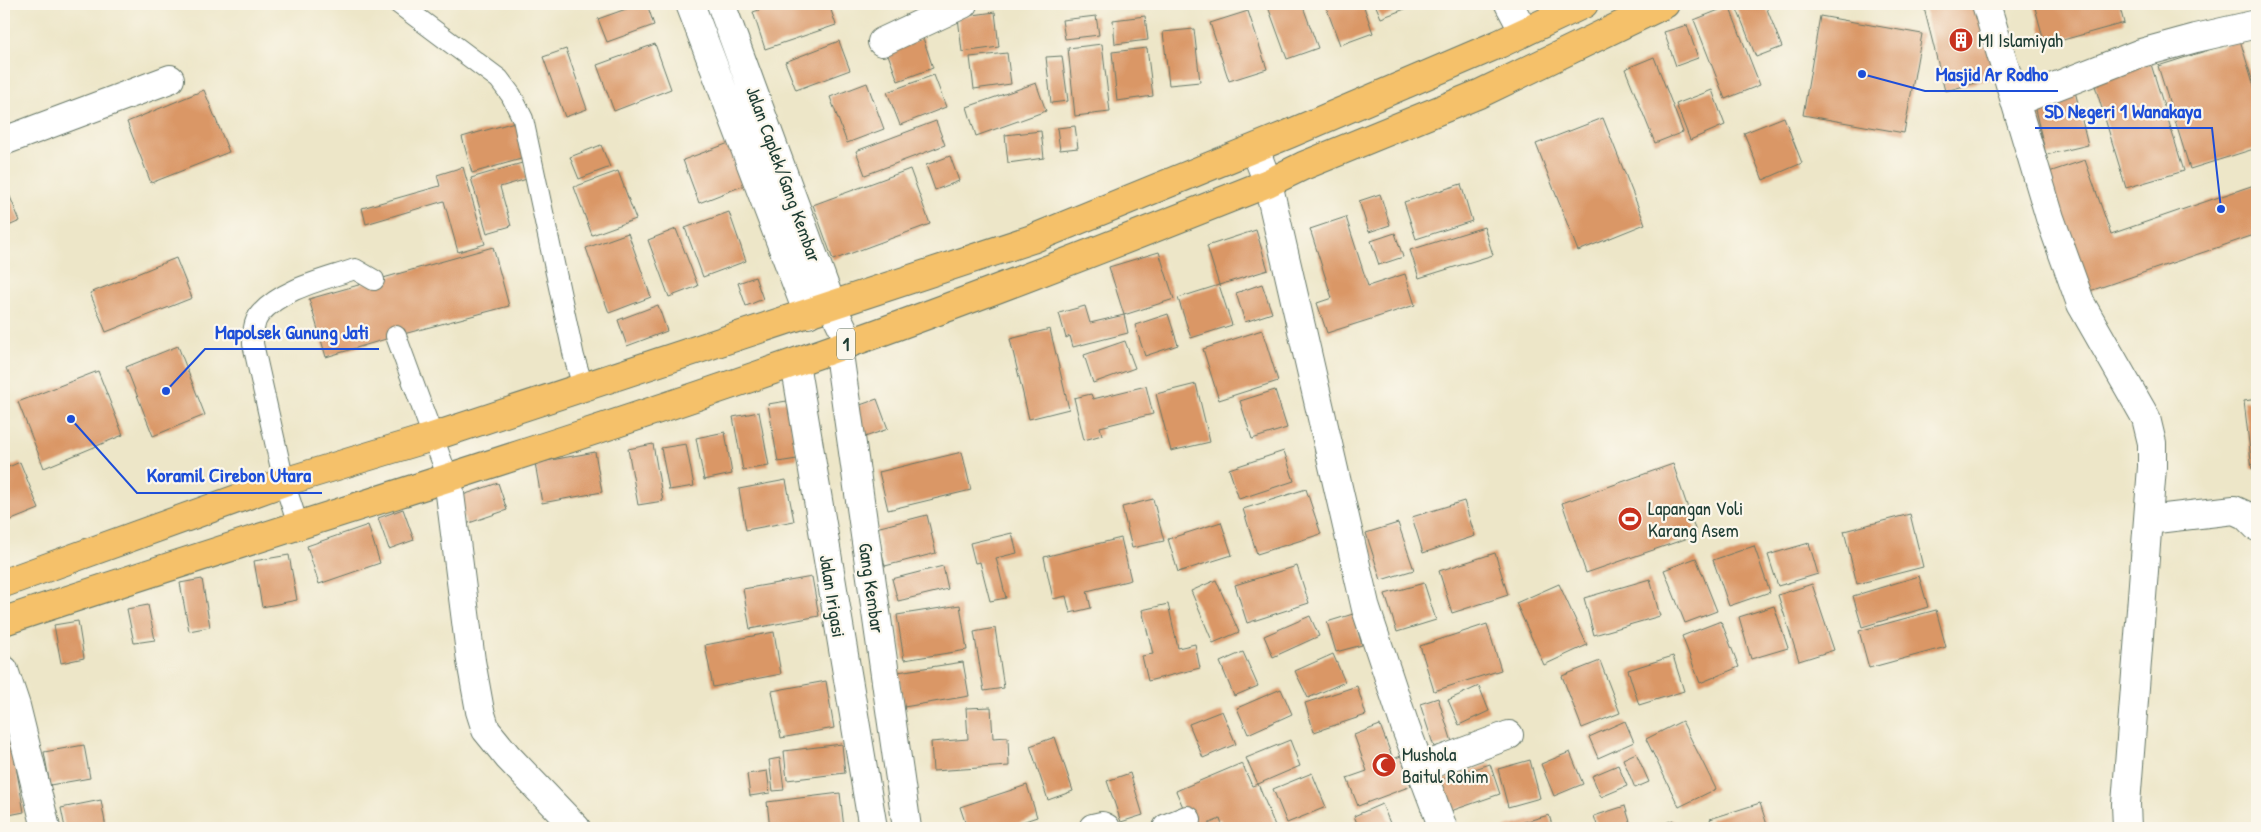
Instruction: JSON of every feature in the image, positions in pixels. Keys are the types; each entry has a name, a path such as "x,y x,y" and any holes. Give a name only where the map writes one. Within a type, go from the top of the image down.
{"highway":[{"name":"1","path":"4,583 284,482 432,437 1032,239 1255,148 1524,32 1584,4"},
{"name":"1","path":"4,621 172,565 448,478 795,363 1045,272 1268,183 1303,166 1479,94 1665,4"},
{"path":"157,528 172,565"}],"street":[{"path":"690,4 820,310"},
{"name":"Jalan Caplek/Gang Kembar","path":"721,4 820,310 844,345"},
{"path":"882,42 963,4"},
{"path":"1509,4 1524,32"},
{"path":"1986,4 2050,218 2081,304 2146,418 2152,443 2148,520 2126,804 2127,828"},
{"path":"2015,102 2141,53 2257,24"},
{"path":"4,141 170,80"},
{"path":"1255,148 1268,183 1366,609 1420,768 1443,828"},
{"name":"Gang Kembar","path":"844,345 907,828"},
{"name":"Jalan Irigasi","path":"795,363 873,828"},
{"path":"448,478 471,661 480,711 486,730 508,757 576,828"},
{"path":"2148,520 2234,510 2246,515 2257,527"},
{"path":"4,670 16,706 46,828"},
{"path":"1420,768 1509,735"},
{"path":"1093,828 1102,826 1106,828"}],"lane":[{"path":"399,4 498,79 511,95 523,118 574,358 583,386"},
{"path":"298,525 284,482 253,344 253,329 259,315 286,294 355,269 374,280"},
{"path":"396,336 448,478"}],"building":[{"path":"640,4 647,4 654,25 607,42 598,19"},
{"path":"757,4 829,4 836,25 765,49 753,12 759,10"},
{"path":"1267,4 1302,4 1318,48 1287,59"},
{"path":"1325,4 1363,4 1373,33 1340,45"},
{"path":"1375,4 1418,4 1381,18"},
{"path":"1735,4 1765,4 1782,47 1756,57"},
{"name":"MI Islamiyah","path":"1923,4 1980,4 1999,77 1945,91"},
{"path":"2034,4 2119,4 2124,23 2045,45"},
{"path":"1729,6 1760,85 1725,99 1694,20"},
{"path":"1248,11 1267,69 1229,81 1210,23"},
{"path":"995,12 999,47 962,52 958,17"},
{"path":"1096,16 1099,35 1065,39 1062,20"},
{"path":"1145,16 1148,40 1115,44 1113,20"},
{"path":"1820,16 1922,34 1904,133 1803,115"},
{"path":"1687,25 1698,58 1676,66 1664,32"},
{"path":"1194,29 1200,82 1169,85 1163,32"},
{"path":"923,38 933,68 898,81 887,52"},
{"path":"2240,40 2257,96 2257,148 2190,169 2158,66"},
{"path":"839,41 850,70 796,90 785,62"},
{"path":"655,44 671,89 614,111 597,65"},
{"path":"1102,44 1110,112 1075,116 1068,48"},
{"path":"1147,48 1153,96 1117,101 1112,52"},
{"path":"566,49 587,109 565,117 543,57"},
{"path":"1007,53 1011,84 974,89 970,57"},
{"path":"1062,56 1068,101 1051,103 1046,57"},
{"path":"1654,57 1683,132 1655,143 1625,69"},
{"path":"2150,61 2184,171 2126,188 2093,79"},
{"path":"934,75 946,107 900,125 887,92"},
{"path":"867,83 884,129 847,143 830,97"},
{"path":"1036,83 1046,111 976,136 967,107"},
{"path":"204,90 229,152 151,183 127,122"},
{"path":"1712,90 1725,125 1690,140 1676,104"},
{"path":"2075,91 2088,145 2046,155 2033,101"},
{"path":"1784,117 1802,163 1763,180 1744,133"},
{"path":"1603,118 1645,224 1578,251 1536,144"},
{"path":"518,121 528,157 472,173 462,137"},
{"path":"936,121 945,145 865,175 856,151"},
{"path":"1075,126 1078,148 1060,150 1057,128"},
{"path":"1041,131 1044,158 1008,163 1005,135"},
{"path":"729,143 745,185 699,203 683,160"},
{"path":"601,145 610,167 579,179 570,157"},
{"path":"950,156 959,181 935,190 926,165"},
{"path":"2085,160 2111,234 2257,184 2257,234 2084,293 2043,174"},
{"path":"522,163 527,179 500,187 511,226 487,233 471,178"},
{"path":"463,167 485,244 458,252 444,201 366,224 362,208 440,186 437,175"},
{"path":"910,169 930,224 833,260 813,205"},
{"path":"618,171 636,219 592,235 574,187"},
{"path":"4,182 20,221 4,228"},
{"path":"1461,184 1472,221 1416,239 1404,202"},
{"path":"1380,194 1390,225 1369,232 1359,201"},
{"path":"729,212 746,261 703,277 685,228"},
{"path":"1346,217 1368,286 1405,274 1415,305 1327,333 1317,303 1332,298 1310,229"},
{"path":"1484,227 1493,255 1419,278 1410,250"},
{"path":"676,229 698,286 669,297 648,240"},
{"path":"1256,230 1268,270 1219,285 1207,246"},
{"path":"628,233 651,297 609,313 586,248"},
{"path":"1395,233 1403,257 1379,265 1371,241"},
{"path":"493,247 509,306 326,357 309,299"},
{"path":"1159,252 1174,299 1124,315 1109,267"},
{"path":"176,258 192,298 106,332 90,293"},
{"path":"755,277 763,299 746,306 738,283"},
{"path":"1262,284 1272,313 1245,322 1236,293"},
{"path":"1219,285 1232,325 1191,338 1178,298"},
{"path":"658,305 667,331 627,346 618,320"},
{"path":"1085,306 1090,323 1124,315 1128,333 1073,347 1070,336 1066,338 1059,313"},
{"path":"1168,314 1178,345 1145,356 1135,325"},
{"path":"1050,329 1069,409 1029,419 1010,339"},
{"path":"1262,330 1278,381 1219,400 1203,349"},
{"path":"1125,341 1135,368 1093,383 1084,355"},
{"path":"178,346 205,415 153,436 126,367"},
{"path":"98,371 123,435 44,468 18,402"},
{"path":"1196,384 1210,442 1171,451 1156,394"},
{"path":"1146,386 1153,414 1100,427 1102,435 1084,440 1074,398 1091,394 1093,399"},
{"path":"1275,390 1287,428 1252,439 1240,401"},
{"path":"877,399 888,429 859,439 849,409"},
{"path":"2257,399 2257,468 2252,469 2244,401"},
{"path":"787,401 797,459 778,462 768,404"},
{"path":"759,412 769,466 743,470 733,417"},
{"path":"725,432 732,474 704,480 696,438"},
{"path":"653,444 663,501 638,505 628,449"},
{"path":"686,444 694,486 669,490 661,448"},
{"path":"1284,451 1294,481 1239,499 1229,469"},
{"path":"595,452 602,492 542,503 535,463"},
{"path":"962,452 971,490 888,510 879,472"},
{"path":"20,462 39,509 4,523 4,469"},
{"name":"Lapangan Voli Karang Asem","path":"1673,464 1697,535 1586,573 1562,503"},
{"path":"786,480 794,521 746,530 739,489"},
{"path":"498,483 507,510 466,524 457,497"},
{"path":"1306,489 1321,534 1257,554 1243,509"},
{"path":"1153,499 1164,541 1132,548 1122,507"},
{"path":"1464,501 1475,536 1423,553 1412,517"},
{"path":"403,509 414,540 389,549 378,518"},
{"path":"1910,514 1923,567 1857,584 1844,531"},
{"path":"927,515 936,553 885,566 876,528"},
{"path":"1221,522 1232,555 1178,572 1168,539"},
{"path":"1398,523 1414,570 1381,580 1366,533"},
{"path":"368,525 380,563 319,584 307,546"},
{"path":"1012,533 1017,553 996,558 1006,598 990,601 980,562 975,563 970,543"},
{"path":"1121,538 1131,580 1087,591 1091,608 1070,613 1066,596 1053,599 1044,557"},
{"path":"1809,543 1818,574 1778,586 1768,555"},
{"path":"1754,546 1770,592 1729,606 1713,560"},
{"path":"1495,553 1508,595 1452,613 1439,571"},
{"path":"289,555 297,600 262,607 254,561"},
{"path":"1696,558 1717,611 1685,623 1664,570"},
{"path":"943,566 948,589 898,601 892,579"},
{"path":"1297,566 1309,603 1247,623 1235,585"},
{"path":"1919,576 1928,607 1862,627 1853,596"},
{"path":"812,577 819,616 750,629 743,589"},
{"path":"202,579 210,627 189,631 180,583"},
{"path":"1650,579 1660,616 1594,635 1584,598"},
{"path":"1216,580 1239,632 1213,643 1191,591"},
{"path":"1424,583 1436,620 1397,632 1385,594"},
{"path":"1559,584 1587,645 1544,665 1516,603"},
{"path":"1812,584 1834,650 1799,661 1778,595"},
{"path":"1168,604 1178,648 1195,644 1200,668 1148,681 1142,656 1153,654 1142,610"},
{"path":"148,605 155,640 134,643 127,609"},
{"path":"960,605 967,650 904,660 897,615"},
{"path":"1774,606 1788,648 1751,659 1739,617"},
{"path":"1936,610 1946,647 1869,668 1859,631"},
{"path":"1353,614 1362,645 1336,652 1327,622"},
{"path":"1310,616 1319,636 1273,657 1264,636"},
{"path":"78,621 84,658 61,663 54,625"},
{"path":"1721,621 1739,667 1700,683 1682,636"},
{"path":"1487,624 1501,670 1434,691 1420,646"},
{"path":"995,628 1004,688 984,691 974,632"},
{"path":"774,632 781,674 713,687 705,645"},
{"path":"1243,652 1258,686 1234,696 1220,662"},
{"path":"1333,654 1345,682 1308,698 1295,671"},
{"path":"1673,656 1684,691 1639,705 1628,670"},
{"path":"1600,661 1620,713 1582,728 1562,676"},
{"path":"963,662 969,696 904,707 898,672"},
{"path":"826,681 834,728 781,738 772,691"},
{"path":"1357,686 1366,715 1314,732 1305,703"},
{"path":"1479,686 1489,711 1459,725 1448,700"},
{"path":"1281,689 1292,714 1248,734 1237,708"},
{"path":"1438,698 1452,742 1434,747 1420,704"},
{"path":"991,707 993,738 1008,737 1009,766 933,771 931,742 968,739 966,708"},
{"path":"1222,711 1236,744 1203,758 1189,724"},
{"path":"8,721 24,812 4,816 4,722"},
{"path":"1625,721 1634,742 1598,758 1589,737"},
{"path":"1682,721 1716,789 1679,807 1646,739"},
{"name":"Mushola Baitul Rohim","path":"1380,725 1393,759 1401,756 1411,786 1358,806 1347,778 1367,771 1354,735"},
{"path":"1055,737 1073,791 1048,800 1030,746"},
{"path":"1290,740 1300,766 1258,784 1246,758"},
{"path":"842,744 845,773 787,780 784,751"},
{"path":"84,745 90,778 50,785 44,752"},
{"path":"1570,752 1583,784 1554,796 1541,764"},
{"path":"1636,753 1649,782 1635,788 1623,759"},
{"path":"780,758 784,790 773,791 769,760"},
{"path":"1530,760 1540,798 1508,807 1498,769"},
{"path":"1242,763 1252,786 1258,784 1276,828 1223,828 1220,819 1198,828 1192,828 1176,791"},
{"path":"1490,764 1500,794 1445,813 1435,782"},
{"path":"1618,765 1627,786 1601,797 1592,776"},
{"path":"767,771 770,793 750,796 747,774"},
{"path":"1130,773 1143,815 1121,822 1107,781"},
{"path":"1312,773 1326,807 1287,823 1273,789"},
{"path":"1027,785 1037,817 1004,828 967,828 960,807"},
{"path":"840,793 844,828 770,828 767,802"},
{"path":"101,800 106,828 65,828 61,808"},
{"path":"1760,803 1768,828 1713,828 1710,819"},
{"path":"1382,804 1392,828 1359,828 1354,816"},
{"path":"1625,806 1632,828 1598,828 1594,816"},
{"path":"1549,815 1553,828 1503,828"},
{"path":"1673,820 1676,828 1655,827"}],"place":[{"name":"MI Islamiyah","path":"1961,40"},
{"name":"Masjid Ar Rodho","path":"1862,74"},
{"name":"SD Negeri 1 Wanakaya","path":"2221,209"},
{"name":"Mapolsek Gunung Jati","path":"166,391"},
{"name":"Koramil Cirebon Utara","path":"71,419"},
{"name":"Lapangan Voli Karang Asem","path":"1630,519"},
{"name":"Mushola Baitul Rohim","path":"1384,765"}]}
